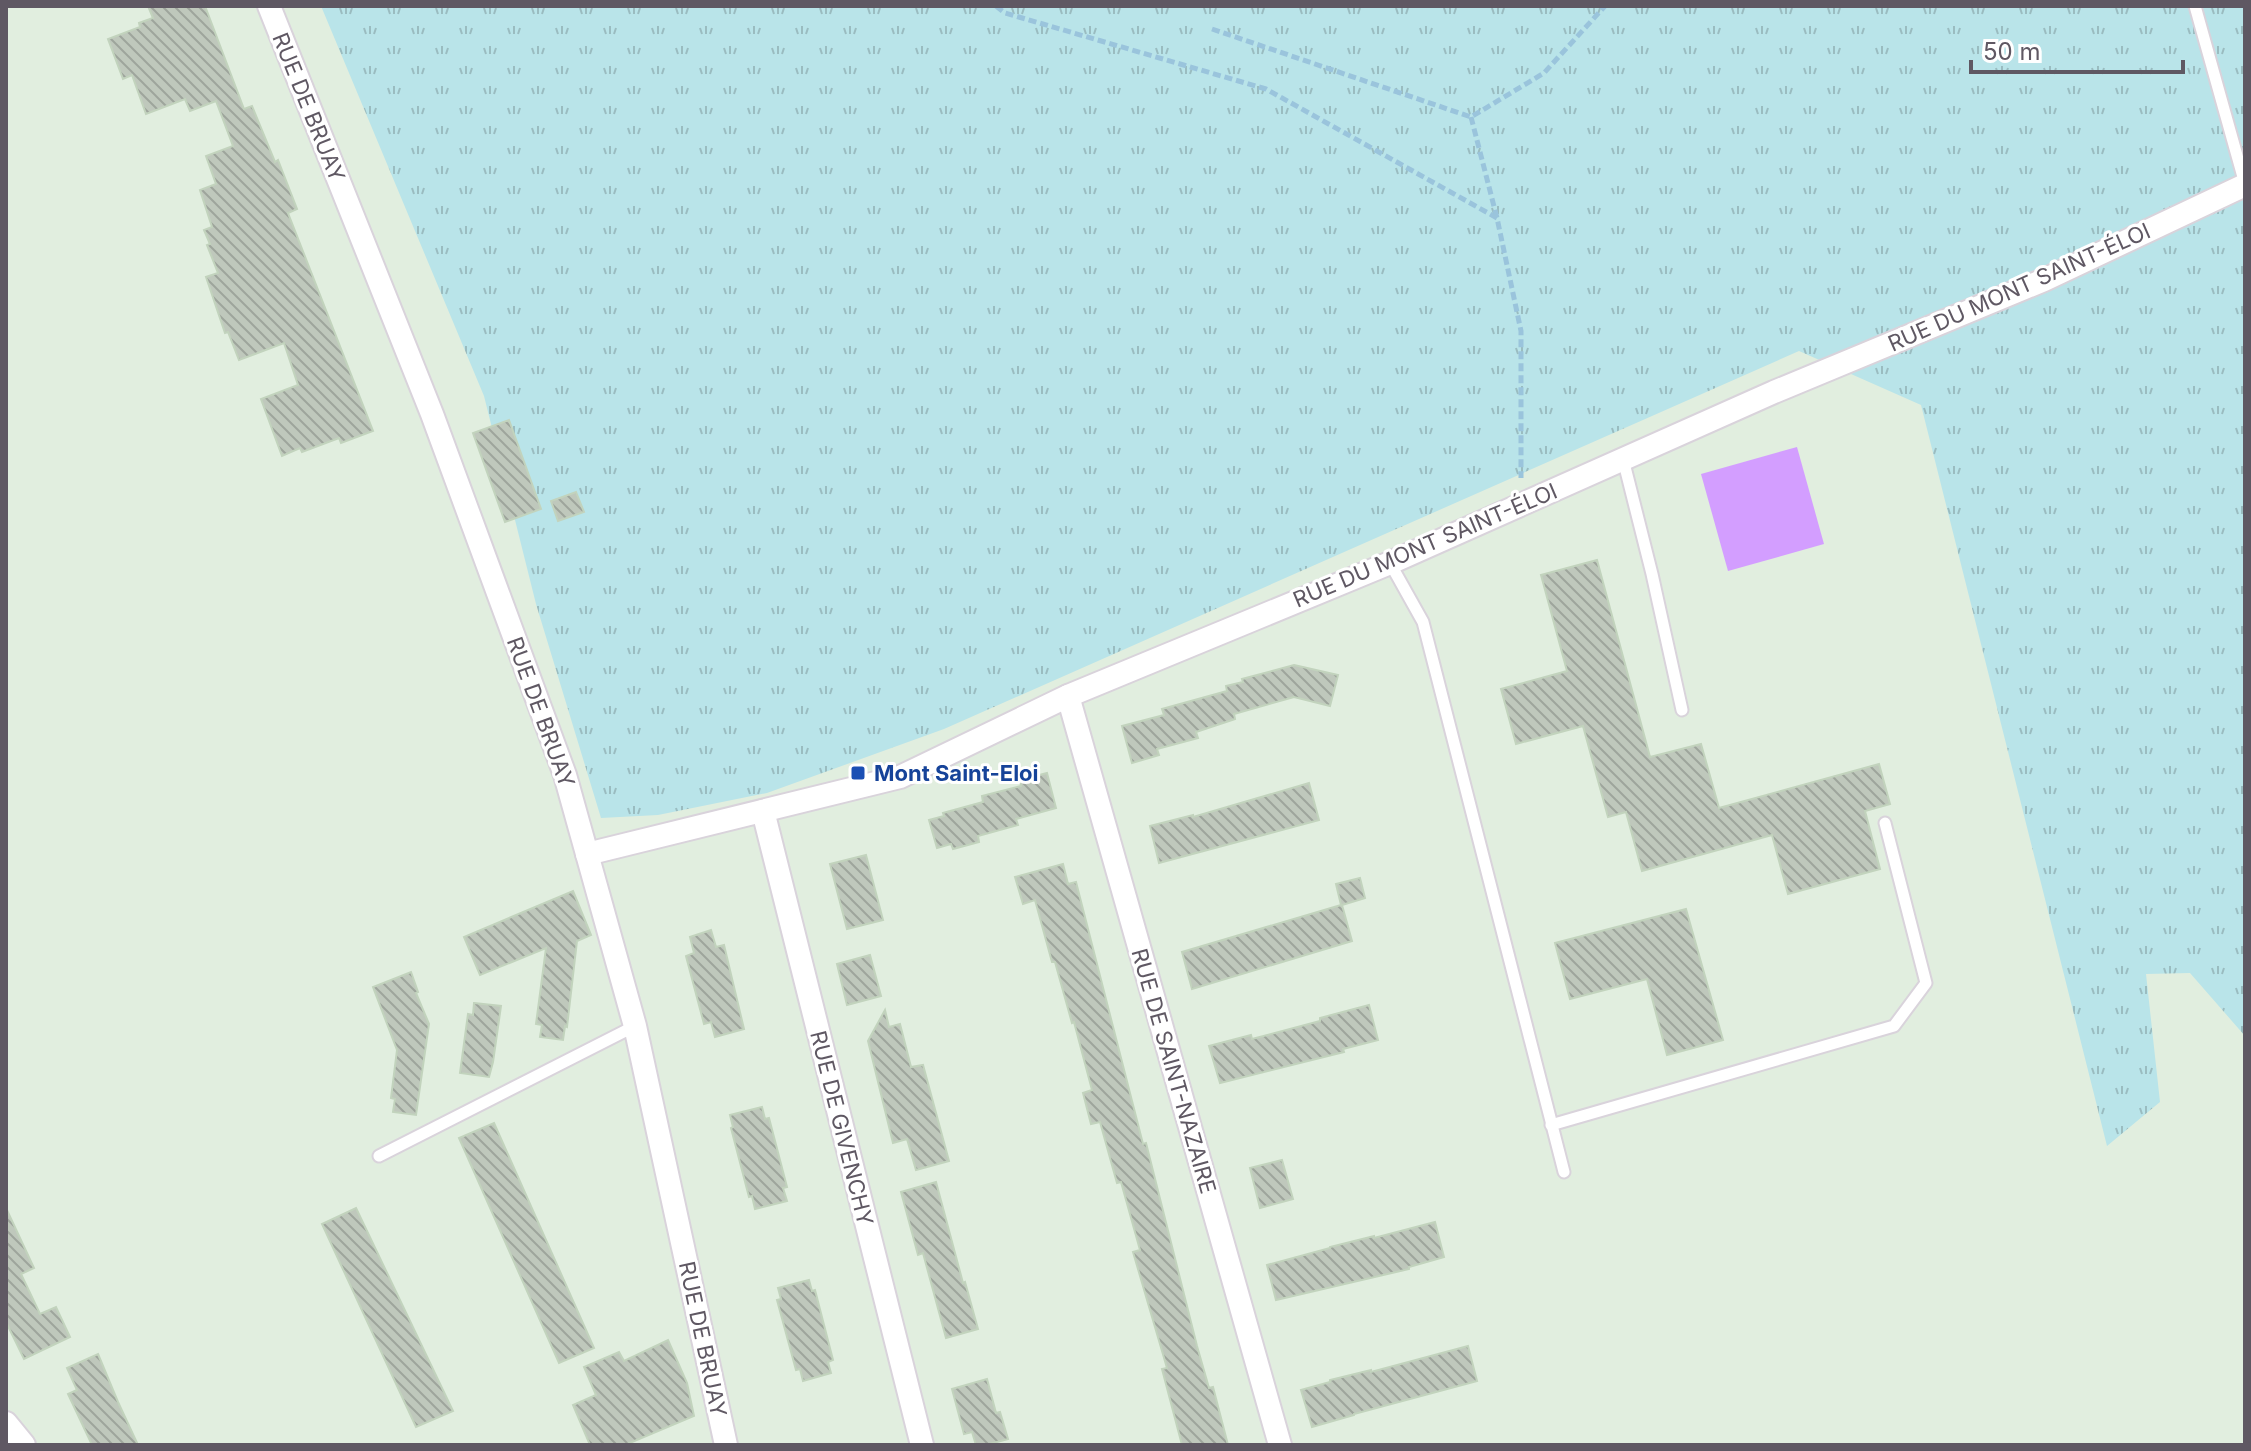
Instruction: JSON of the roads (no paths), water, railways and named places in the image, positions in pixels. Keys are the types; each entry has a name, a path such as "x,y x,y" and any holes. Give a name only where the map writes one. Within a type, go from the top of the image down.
{"street":[{"name":"RUE DE BRUAY","path":"269,6 437,428 565,775 635,1026 726,1445"},
{"name":"RUE DU MONT SAINT-ÉLOI","path":"587,854 900,777 1068,696 1390,563 1761,398 2044,280 2245,184"},
{"name":"RUE DE SAINT-NAZAIRE","path":"1068,696 1280,1445"},
{"name":"RUE DE GIVENCHY","path":"763,811 922,1445"},
{"path":"6,1423 24,1445"}],"lane":[{"path":"2195,6 2245,184"},
{"path":"1623,459 1682,710"},
{"path":"1390,563 1423,622 1564,1172"},
{"path":"1551,1125 1894,1026 1926,983 1885,823"},
{"path":"379,1156 635,1026"}],"place":[{"name":"Mont Saint-Eloi","path":"858,773"}]}
